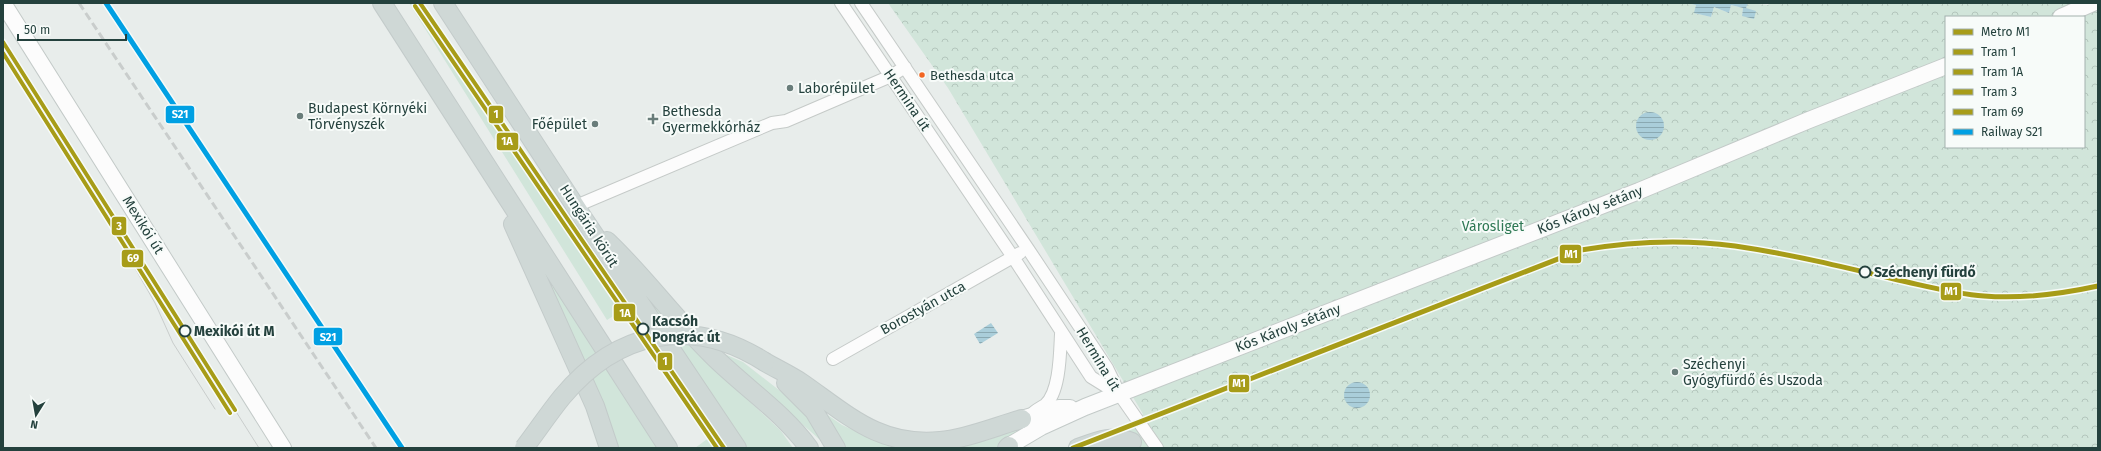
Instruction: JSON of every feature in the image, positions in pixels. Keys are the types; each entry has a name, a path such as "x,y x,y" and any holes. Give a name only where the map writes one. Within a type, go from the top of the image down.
{"main road":[{"path":"382,3 668,448"},
{"name":"Hungária körút","path":"443,3 737,448"},
{"path":"485,163 589,392 609,448"},
{"path":"580,212 628,261 712,355 789,424 809,448"},
{"path":"524,448 563,396 578,381 617,351 641,341 667,335 688,334 734,345 801,383 863,426 879,434 900,439 921,442 942,441 1022,419"},
{"path":"765,362 814,411 836,448"},
{"path":"1078,448 1100,440 1111,438 1122,438 1134,445"}],"street":[{"name":"Mexikói út","path":"3,3 283,448"},
{"name":"Hermina út","path":"841,3 1013,257 1061,334 1091,377 1120,395"},
{"name":"Hermina út","path":"861,3 906,67 1107,368 1120,395"},
{"path":"2063,16 2093,3"},
{"name":"Kós Károly sétány","path":"1120,395 1226,352 1639,191 1809,120 1945,66"},
{"path":"580,212 772,123 786,121 891,76 906,67"},
{"name":"Borostyán utca","path":"833,359 1028,249"},
{"path":"1022,419 1046,404 1055,386 1059,365 1061,334"},
{"path":"1008,447 1041,428 1086,407 1120,395 1156,448"},
{"path":"1022,419 1059,408 1086,407"},
{"path":"1132,413 1134,445"}],"green space":[{"path":"409,3 414,3 623,310 607,320"},
{"name":"Városliget","path":"888,3 1687,3 1696,5 1695,13 1711,17 1714,7 1729,13 1731,5 1743,8 1742,16 1748,3 1768,5 1769,3 2098,3 2098,448 1113,448 1143,414 948,88"},
{"path":"554,286 658,448 614,448 547,290"},
{"path":"651,300 729,382 781,431 793,448 745,448 646,305"},
{"path":"722,353 743,362 798,405 821,436 819,439"},
{"path":"822,411 842,425 893,448 842,448"},
{"path":"1025,427 1000,448 956,448 988,440"},
{"path":"710,437 718,448 695,448"}],"water":[{"path":"1687,3 1748,3 1746,8 1756,11 1754,19 1742,16 1743,8 1731,5 1729,13 1714,7 1711,17 1694,13 1696,5"},
{"path":"1650,112 1660,116 1664,126 1660,136 1650,140 1640,136 1636,126 1640,116"},
{"path":"991,323 998,333 980,344 974,334"},
{"path":"1357,382 1366,386 1370,395 1366,404 1357,408 1348,404 1344,395 1348,386"}],"tram line":[{"name":"1","path":"420,3 724,448"},
{"name":"1A","path":"415,6 717,448"},
{"name":"3","path":"3,42 235,410"},
{"name":"69","path":"3,53 230,413"},
{"path":"117,237 155,303 173,343 215,409"},
{"path":"235,410 259,448"}],"railway":[{"path":"79,3 376,448"}],"metro line":[{"name":"M1","path":"1073,448 1581,250 1658,242 1696,242 1735,246 1817,261 1941,290 1962,294 1998,297 2041,295 2098,286"}],"rail line":[{"name":"S21","path":"106,3 402,448"}],"place":[{"name":"Bethesda utca","path":"922,75"},
{"name":"Laborépület","path":"790,88"},
{"name":"Budapest Környéki Törvényszék","path":"300,116"},
{"name":"Bethesda Gyermekkórház","path":"653,119"},
{"name":"Főépület","path":"595,124"},
{"name":"Széchenyi fürdő","path":"1865,272"},
{"name":"Kacsóh Pongrác út","path":"643,329"},
{"name":"Mexikói út M","path":"185,331"},
{"name":"Széchenyi Gyógyfürdő és Uszoda","path":"1675,372"}]}
